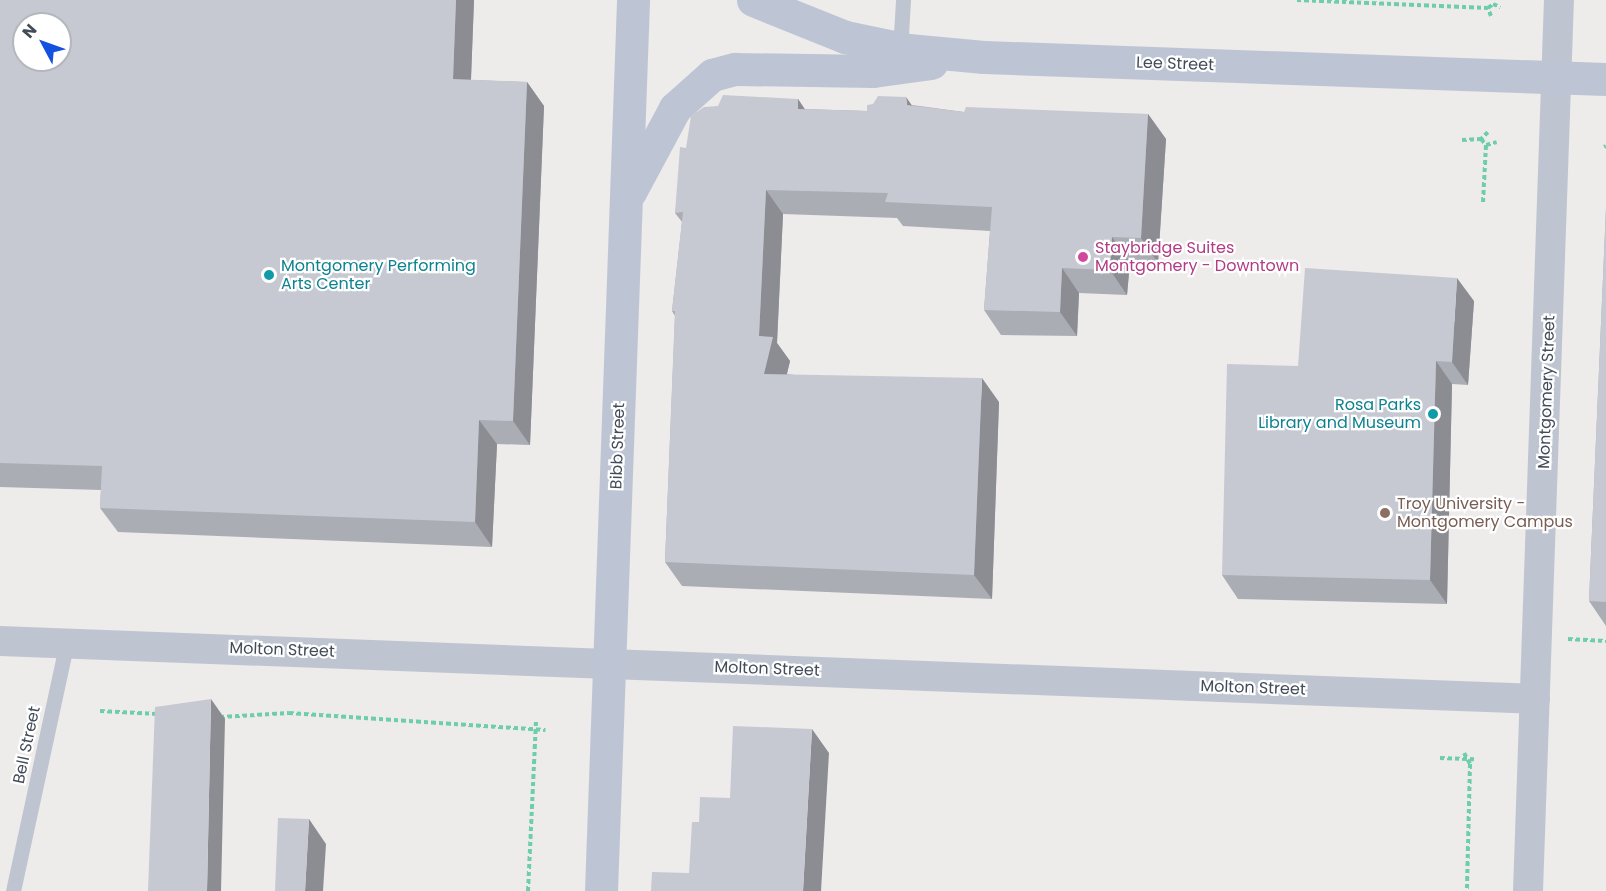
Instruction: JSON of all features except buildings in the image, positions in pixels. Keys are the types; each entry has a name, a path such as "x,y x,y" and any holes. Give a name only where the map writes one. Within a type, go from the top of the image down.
{"main road":[{"name":"Bibb Street","path":"601,891 611,663 633,0"},
{"name":"Lee Street","path":"753,0 899,58 984,57 1606,79"},
{"path":"627,197 675,108 712,75 753,68 873,71 899,58"}],"street":[{"name":"Montgomery Street","path":"1528,891 1559,78 1559,0"},
{"name":"Molton Street","path":"0,641 1535,699"}],"lane":[{"path":"899,58 903,0"},
{"name":"Bell Street","path":"13,891 67,642"}],"path":[{"path":"1297,0 1488,8"},
{"path":"1488,8 1493,2 1500,7"},
{"path":"1488,8 1491,16"},
{"path":"1462,140 1481,139 1488,132"},
{"path":"1481,139 1486,145 1483,202"},
{"path":"1486,145 1497,142"},
{"path":"100,711 160,714"},
{"path":"207,717 243,718 289,713 545,730"},
{"path":"528,891 536,719"},
{"path":"1464,753 1467,759 1467,891"},
{"path":"1440,758 1474,759"}],"place":[{"name":"Staybridge Suites Montgomery - Downtown","path":"1083,257"},
{"name":"Montgomery Performing Arts Center","path":"269,275"},
{"name":"Rosa Parks Library and Museum","path":"1433,414"},
{"name":"Troy University - Montgomery Campus","path":"1385,513"}]}
